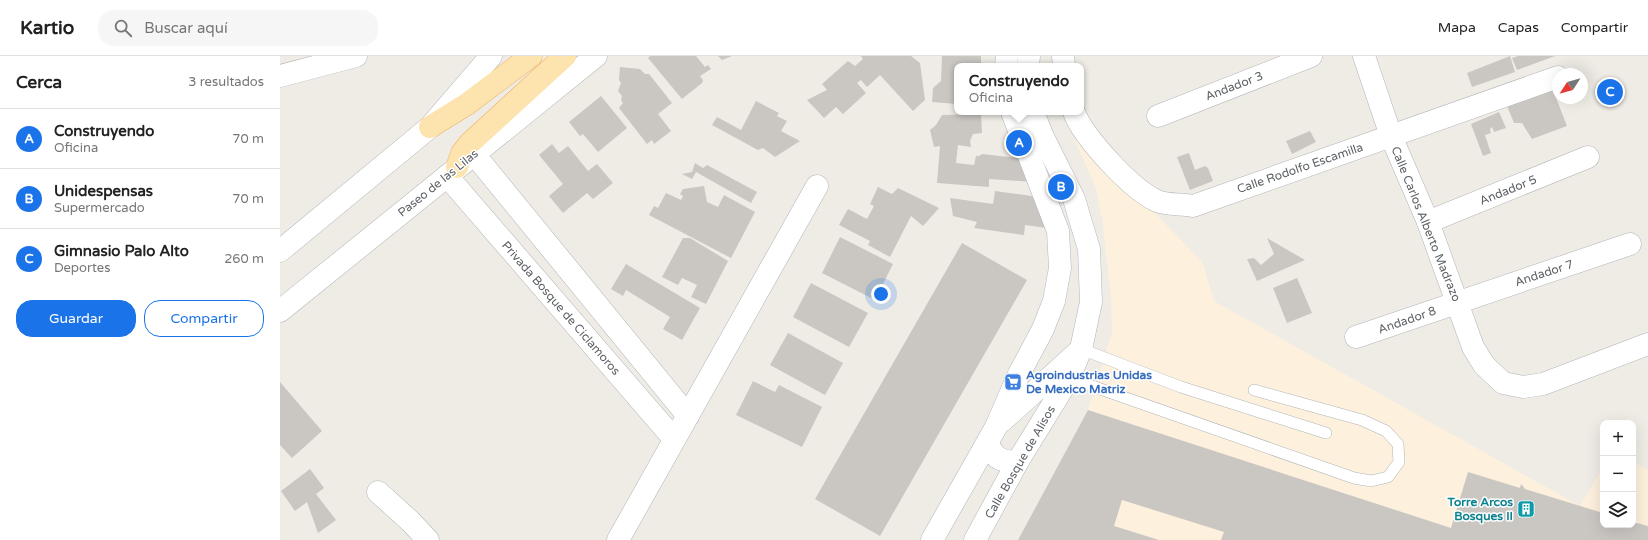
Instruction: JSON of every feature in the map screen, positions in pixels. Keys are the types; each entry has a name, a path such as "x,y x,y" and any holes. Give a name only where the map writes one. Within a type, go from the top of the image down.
{"main road":[{"path":"430,127 467,104 531,56"},
{"path":"459,166 462,152 470,143 566,56"}],"street":[{"path":"280,76 356,56"},
{"path":"280,251 430,127 491,56"},
{"name":"Paseo de las Lilas","path":"280,311 596,56"},
{"name":"Andador 3","path":"1158,116 1311,56"},
{"name":"Calle Carlos Alberto Madrazo","path":"1364,56 1391,136 1428,222 1473,347 1484,365 1503,383 1523,387 1543,384 1648,344"},
{"name":"Calle Rodolfo Escamilla","path":"1076,115 1094,143 1125,177 1157,201 1193,206 1552,79"},
{"path":"932,540 992,435 1019,374 1046,322 1054,301 1060,268 1058,231 1013,115"},
{"name":"Calle Bosque de Alisos","path":"975,540 1018,461 1069,378 1081,349 1091,302 1089,249 1074,199 1043,137 1034,115"},
{"name":"Andador 5","path":"1428,222 1588,157"},
{"path":"459,166 688,416"},
{"name":"Privada Bosque de Ciclamoros","path":"459,166 674,439"},
{"path":"618,540 817,186"},
{"name":"Andador 7","path":"1457,302 1630,244"},
{"name":"Andador 8","path":"1356,337 1457,302"},
{"path":"1018,461 1003,461 990,450 992,435 1081,349"},
{"path":"378,492 410,521 428,540"}],"lane":[{"path":"1081,349 1181,387 1326,433"},
{"path":"1069,378 1354,478 1371,481 1388,477 1399,462 1398,444 1386,431 1362,420 1254,390"}],"shaded area":[{"path":"1074,138 1126,183 1203,263 1214,301 1580,506 1600,472 1600,528 1636,528 1636,464 1648,470 1648,540 1018,540 1088,410 1112,333 1111,298 1103,225 1096,188"}],"building":[{"path":"650,56 696,56 705,67 708,65 711,69 700,76 703,80 702,83 682,99 648,58"},
{"path":"718,56 732,56 722,60"},
{"path":"861,56 911,56 920,63 925,100 913,111 880,75 867,87 861,80 857,83 866,93 843,114 836,107 824,118 807,100 827,90 822,84 848,61 855,66 863,59"},
{"path":"942,56 981,56 981,63 954,63 954,104 932,102 933,88 941,81"},
{"path":"1510,56 1515,72 1472,87 1467,73"},
{"path":"1518,56 1555,56 1517,70 1512,58"},
{"path":"620,67 640,69 645,74 649,74 672,103 658,114 671,131 654,144 652,140 647,144 619,108 623,103 621,100 622,96 618,91 621,83 619,80"},
{"path":"1552,90 1552,104 1558,104 1567,126 1532,139 1522,123 1514,123 1507,106"},
{"path":"601,96 627,128 598,152 583,134 580,136 569,122"},
{"path":"756,101 779,113 777,116 787,121 781,131 800,141 775,157 763,148 758,150 712,125 717,117 741,130"},
{"path":"1499,112 1506,128 1494,132 1492,127 1490,129 1491,133 1485,135 1491,153 1483,156 1471,124"},
{"path":"942,115 981,115 982,133 973,134 970,141 971,147 958,145 956,163 974,165 976,156 982,154 1017,158 1033,182 989,179 989,187 937,183 940,146 934,147 930,130 936,125"},
{"path":"1310,131 1316,142 1292,154 1286,141"},
{"path":"552,144 559,153 568,146 588,171 597,164 613,183 593,199 587,193 563,213 549,196 563,184 539,155"},
{"path":"1189,153 1195,170 1205,166 1208,168 1213,181 1190,190 1177,157"},
{"path":"695,163 703,168 707,165 757,192 751,203 696,172 692,179 682,174 692,172"},
{"path":"704,186 707,202 718,207 724,195 755,212 731,258 649,215 654,206 658,208 666,193 681,200 683,196 680,194 683,189"},
{"path":"878,187 892,194 898,188 939,208 923,226 911,216 890,257 868,245 870,241 839,225 848,209 867,219 874,206 870,204"},
{"path":"995,191 1039,197 1047,228 1025,225 1024,235 974,228 977,222 953,216 950,198 993,204"},
{"path":"840,237 893,264 875,300 822,273"},
{"path":"683,238 690,238 728,261 706,304 691,297 697,285 682,278 678,285 662,277"},
{"path":"1267,238 1305,260 1257,281 1247,259 1254,258 1261,265 1274,254"},
{"path":"962,243 1027,280 880,536 815,499"},
{"path":"626,264 700,308 682,340 663,329 670,317 626,290 623,296 611,289"},
{"path":"1297,278 1312,313 1287,323 1273,288"},
{"path":"811,283 868,313 849,347 793,317"},
{"path":"788,333 843,363 825,395 770,365"},
{"path":"753,381 775,392 779,385 822,407 802,447 736,415"},
{"path":"280,382 322,431 292,458 280,445"},
{"path":"1088,410 1451,528 1468,472 1520,488 1521,484 1525,489 1600,512 1600,528 1636,528 1636,523 1648,526 1648,540 1221,540 1224,532 1122,500 1114,526 1159,540 1018,540"},
{"path":"310,469 324,488 316,494 336,520 318,533 307,502 295,511 281,491"}],"place":[{"name":"Gimnasio Palo Alto","path":"1610,92"},
{"name":"Construyendo","path":"1019,143"},
{"name":"Unidespensas","path":"1061,187"},
{"name":"Agroindustrias Unidas De Mexico Matriz","path":"1013,382"},
{"name":"Torre Arcos Bosques II","path":"1526,509"}]}
